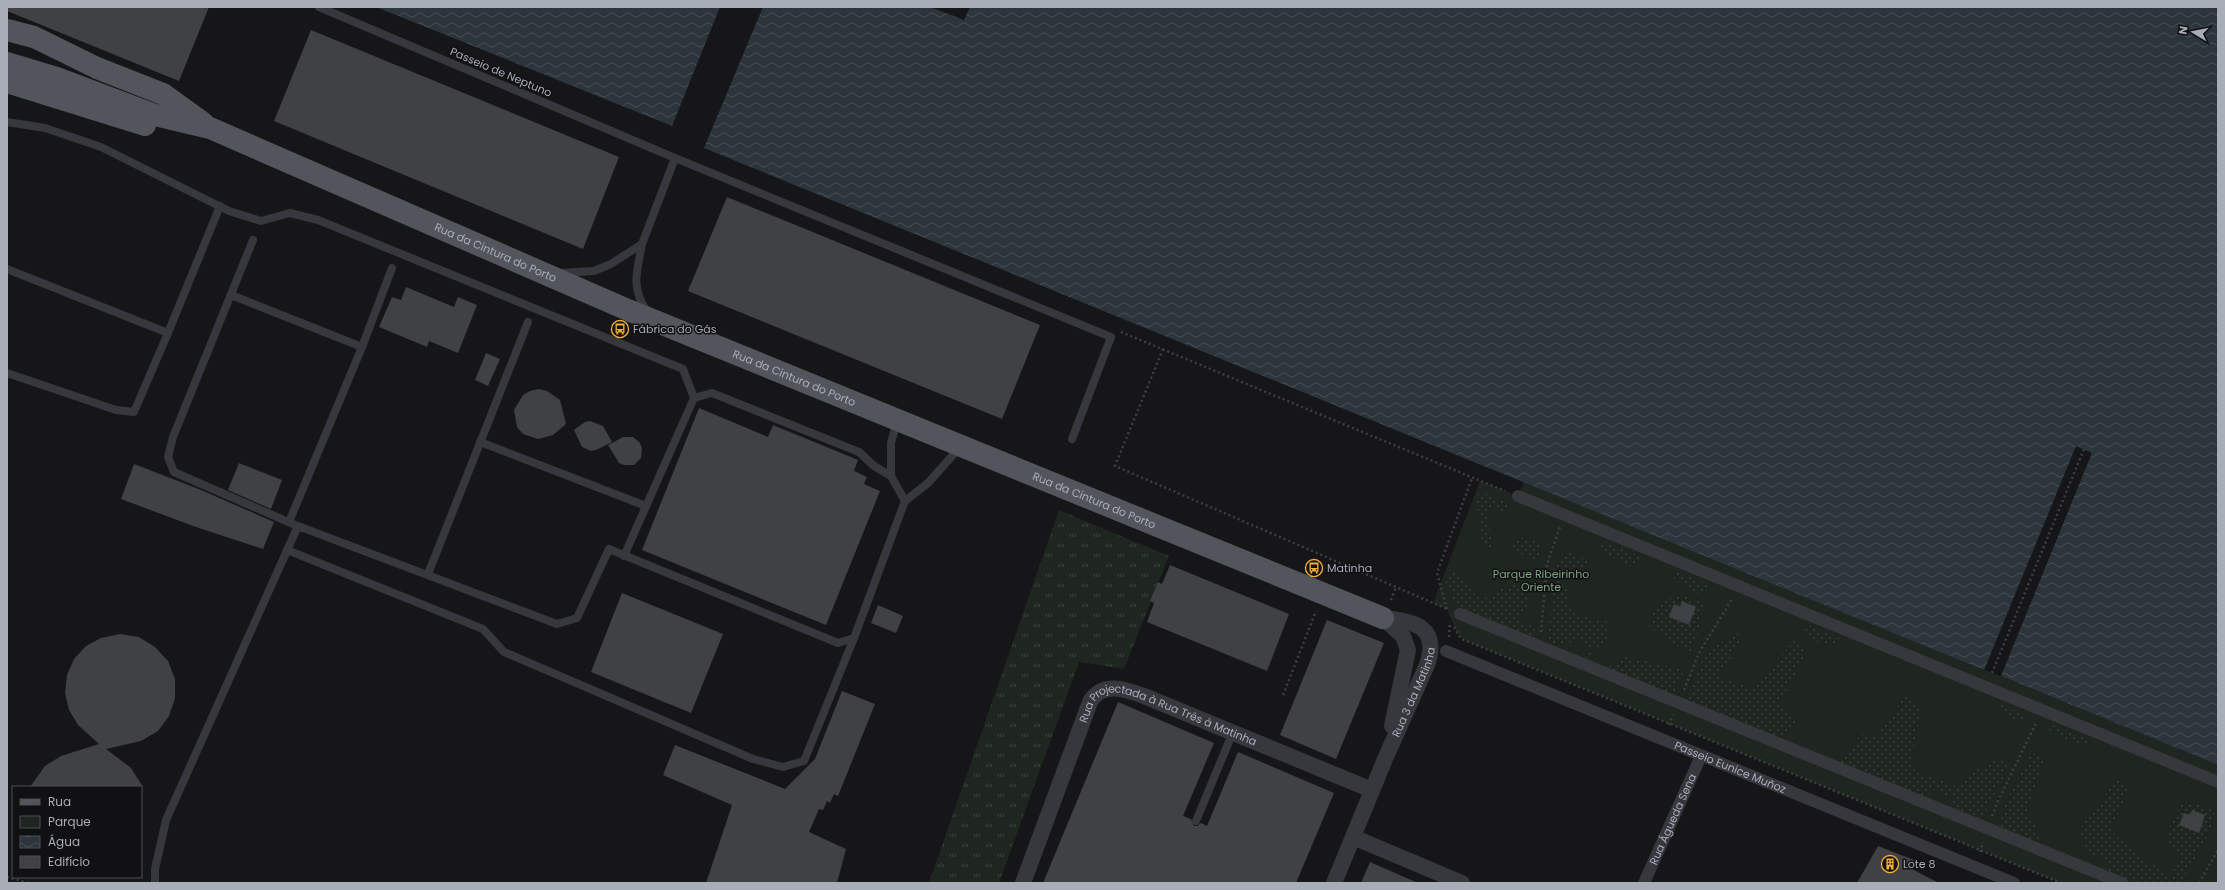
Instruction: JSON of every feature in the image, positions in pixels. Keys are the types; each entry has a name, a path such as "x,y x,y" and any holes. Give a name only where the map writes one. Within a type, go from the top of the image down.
{"main road":[{"path":"7,30 34,37 97,68"},
{"path":"7,43 97,68"},
{"name":"Rua da Cintura do Porto","path":"7,63 57,78 155,115 210,128 655,321 1322,595 1383,618"},
{"name":"Rua da Cintura do Porto","path":"97,68 163,94 210,128"},
{"path":"7,82 150,127 210,128"}],"street":[{"path":"1518,496 2218,782"},
{"path":"1460,614 2122,883"},
{"name":"Rua 3 da Matinha","path":"1383,618 1403,636 1408,650 1385,759"},
{"name":"Rua 3 da Matinha","path":"1334,883 1385,759 1428,665 1432,643 1426,633 1416,625 1402,620 1383,618"},
{"name":"Passeio Eunice Muñoz","path":"1446,651 1974,867 1999,880 2014,883"},
{"name":"Rua Projectada à Rua Três à Matinha","path":"1023,883 1090,702 1097,692 1116,689 1131,691 1372,790"},
{"name":"Rua Águeda Sena","path":"1644,883 1701,756"},
{"path":"1353,837 1462,883"}],"lane":[{"name":"Passeio de Neptuno","path":"319,7 675,158 1112,337 1072,439"},
{"path":"7,122 45,128 101,147 220,206 261,221 290,213 318,220 683,369 694,398 624,556"},
{"path":"655,321 640,301 635,286 642,244 675,158"},
{"path":"7,373 116,410 134,412 220,206"},
{"path":"253,240 173,437 168,457 174,472 303,528 557,624 577,618 609,549 838,643 854,638"},
{"path":"545,274 594,271 611,264 642,244"},
{"path":"289,522 362,347 392,268"},
{"path":"7,269 168,332"},
{"path":"231,295 362,347"},
{"path":"428,574 528,322"},
{"path":"694,398 712,393 859,452 874,466 891,476"},
{"path":"897,420 891,443 891,476 905,502"},
{"path":"480,442 646,506"},
{"path":"287,550 483,629 504,652 753,759 783,767 804,761 854,638 905,502 928,483 961,446"},
{"path":"155,883 155,869 166,820 298,526 303,528"},
{"path":"1196,821 1233,732"}],"path":[{"path":"1472,478 1437,572 1447,609 1115,466 1163,349 1518,496"},
{"path":"1992,672 2084,449"},
{"path":"1529,685 1540,646 1547,564 1564,516"},
{"path":"1666,540 1669,533"},
{"path":"1663,740 1699,653 1740,587"},
{"path":"1283,695 1322,595"},
{"path":"1446,651 1449,644 1448,625 1455,614 1460,614"},
{"path":"1464,640 2061,883"},
{"path":"1974,867 1999,799 2042,710"},
{"path":"2200,883 2218,850"},
{"path":"7,877 28,883"}],"green space":[{"name":"Parque Ribeirinho Oriente","path":"1480,481 1518,496 1524,481 2218,765 2218,883 2061,883 1464,640 1457,633 1447,609 1433,603"},
{"path":"1479,491 1513,505 1507,512 1487,507 1492,547 1483,547 1476,499"},
{"path":"1059,510 1169,556 1124,669 1079,662 999,883 929,883"},
{"path":"1523,536 1542,543 1540,562 1510,549 1514,539 1521,541"},
{"path":"1599,540 1644,558 1631,566 1604,553"},
{"path":"1565,551 1589,561 1584,572 1566,569 1563,574 1572,613 1608,622 1606,629 1609,636 1600,649 1595,643 1588,660 1586,660 1588,650 1582,640 1552,646 1548,645 1554,565"},
{"path":"1449,570 1461,575 1474,594 1491,599 1494,592 1508,587 1511,581 1523,586 1530,607 1517,620 1535,628 1534,639 1457,608 1445,581"},
{"path":"1674,571 1707,584 1706,591 1698,594 1674,579"},
{"path":"1678,594 1704,603 1697,638 1691,651 1668,642 1650,626 1652,608"},
{"path":"1805,624 1843,640 1833,646 1807,639"},
{"path":"1737,630 1741,643 1717,677 1751,688 1797,638 1807,651 1780,702 1798,722 1778,739 1686,701 1704,656"},
{"path":"1626,657 1684,670 1673,696 1606,668"},
{"path":"1907,693 1921,712 1911,761 1914,770 1954,786 1990,761 2010,762 2005,775 1980,821 1956,811 1952,798 1942,794 1939,795 1937,791 1930,788 1930,795 1927,799 1836,762 1862,734 1877,736"},
{"path":"1995,702 2027,715 2025,722 2014,721"},
{"path":"2048,723 2096,743 2073,743 2046,728"},
{"path":"2032,753 2045,760 2027,813 2035,826 2041,846 1999,829 2006,801"},
{"path":"2117,779 2128,789 2111,832 2170,878 2179,858 2165,835 2182,804 2190,801 2214,811 2213,826 2181,883 2133,883 2107,872 2108,862 2097,856 2095,858 2083,843 2080,829"}],"water":[{"path":"376,7 720,7 672,126"},
{"path":"763,7 930,7 964,20 970,7 2218,7 2218,765 2001,676 2092,453 2076,446 1984,670 704,148"}],"building":[{"path":"7,7 209,7 179,81 7,11"},
{"path":"311,30 619,157 583,249 274,121"},
{"path":"727,197 1040,325 1002,419 688,291"},
{"path":"406,287 454,307 458,297 477,305 458,353 429,341 427,347 379,327 392,297 401,300"},
{"path":"486,353 500,359 488,386 475,380"},
{"path":"539,389 547,391 560,400 566,424 553,435 538,439 523,434 517,427 514,410 523,395 530,391"},
{"path":"699,408 768,437 773,425 858,460 854,471 867,477 864,484 880,491 826,625 642,550"},
{"path":"590,421 603,426 612,442 591,451 582,447 574,430 585,422"},
{"path":"623,437 633,437 640,443 642,448 641,458 634,465 624,465 619,463 608,445"},
{"path":"239,463 282,480 271,509 228,490"},
{"path":"134,464 201,490 274,522 263,549 193,526 121,499"},
{"path":"1170,565 1289,614 1267,671 1147,622 1154,603 1150,601 1158,582 1162,584"},
{"path":"622,593 723,634 691,713 591,672"},
{"path":"1682,601 1696,607 1689,625 1669,617 1674,604 1680,607"},
{"path":"878,605 903,616 896,633 871,623"},
{"path":"1327,620 1384,643 1336,759 1280,735"},
{"path":"120,634 139,637 155,647 168,661 175,679 175,698 169,716 158,731 141,741 106,749 131,768 143,787 31,786 45,766 61,756 99,744 78,725 69,710 65,693 67,675 74,659 86,646 101,638"},
{"path":"842,691 875,704 838,796 834,794 830,803 827,801 823,810 819,809 809,832 846,849 837,883 706,883 732,805 663,775 675,745 785,789 815,759"},
{"path":"1118,702 1214,743 1183,816 1191,819 1194,826 1201,823 1207,826 1238,752 1334,793 1296,883 1043,883"},
{"path":"2192,810 2205,815 2199,833 2179,825 2184,813 2190,815"},
{"name":"Lote 8","path":"1878,846 1914,860 1910,868 1939,883 1857,883"},
{"path":"1370,862 1418,883 1361,883"}],"place":[{"name":"Fábrica do Gás","path":"620,329"},
{"name":"Matinha","path":"1314,568"},
{"name":"Lote 8","path":"1890,864"}]}
